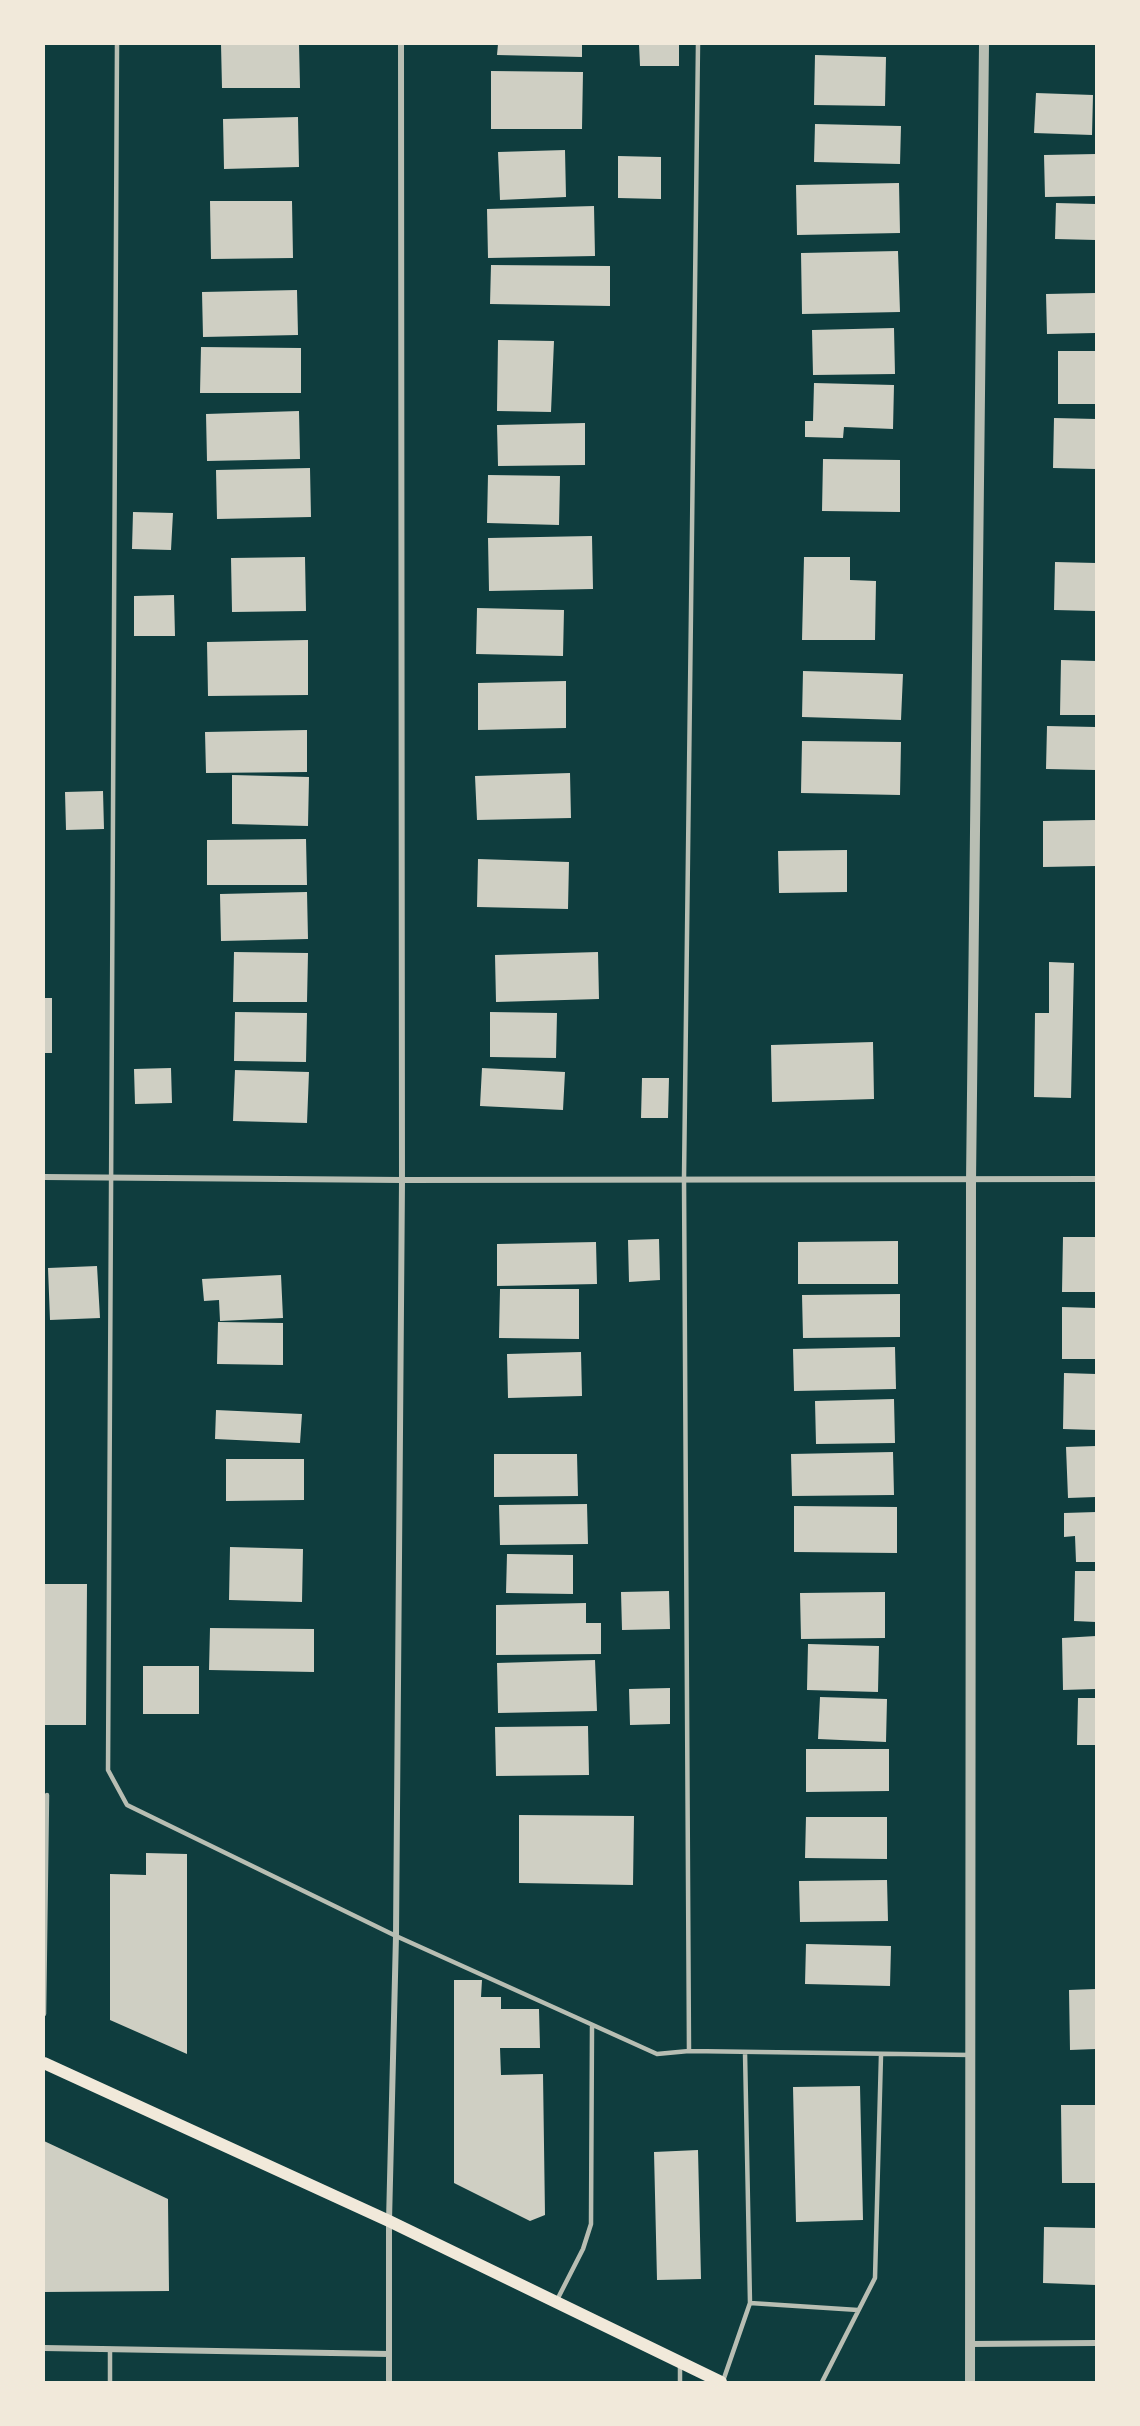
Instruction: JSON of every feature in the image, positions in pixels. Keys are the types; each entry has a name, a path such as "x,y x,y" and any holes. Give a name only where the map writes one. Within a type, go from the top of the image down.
{"main road":[{"path":"44,2063 389,2221 721,2382"}],"street":[{"path":"389,2382 389,2221 396,1936 402,1180 401,44"},
{"path":"970,2382 971,1180 984,44"},
{"path":"44,1177 402,1180 1096,1179"},
{"path":"970,2344 1096,2343"},
{"path":"44,2348 389,2354"}],"lane":[{"path":"117,44 108,1770 127,1805 396,1936 657,2054 689,2051 970,2055"},
{"path":"689,2051 684,1178 698,44"},
{"path":"44,2014 47,1795"},
{"path":"555,2302 583,2249 591,2224 592,2025"},
{"path":"721,2382 750,2303 745,2052"},
{"path":"822,2382 875,2278 881,2055"},
{"path":"750,2303 858,2310"},
{"path":"110,2349 110,2382"},
{"path":"680,2363 680,2382"}],"building":[{"path":"221,44 299,44 300,88 222,88"},
{"path":"498,44 582,44 582,57 497,55"},
{"path":"639,44 679,44 679,66 640,66"},
{"path":"815,55 886,57 885,106 814,105"},
{"path":"491,71 583,72 582,129 491,129"},
{"path":"1036,93 1093,95 1092,135 1034,133"},
{"path":"298,117 299,167 224,169 223,119"},
{"path":"815,124 901,126 900,164 814,162"},
{"path":"565,150 566,197 500,200 498,152"},
{"path":"1096,154 1096,196 1045,197 1044,155"},
{"path":"618,156 661,157 661,199 618,198"},
{"path":"899,183 900,233 797,235 796,185"},
{"path":"210,201 292,201 293,258 211,259"},
{"path":"1056,203 1096,204 1096,240 1055,239"},
{"path":"594,206 595,256 488,258 487,209"},
{"path":"898,251 900,312 802,314 801,253"},
{"path":"491,265 610,266 610,306 490,304"},
{"path":"297,290 298,335 203,337 202,292"},
{"path":"1096,293 1096,333 1047,334 1046,294"},
{"path":"894,328 895,374 813,375 812,330"},
{"path":"498,340 554,341 551,412 497,411"},
{"path":"201,347 301,348 301,393 200,393"},
{"path":"1058,351 1096,351 1096,404 1058,404"},
{"path":"814,383 894,385 893,429 844,427 843,438 805,437 805,421 813,421"},
{"path":"299,411 300,459 207,461 206,414"},
{"path":"1054,418 1096,419 1096,469 1053,468"},
{"path":"585,423 585,465 498,466 497,425"},
{"path":"823,459 900,460 900,512 822,511"},
{"path":"310,468 311,517 217,519 216,470"},
{"path":"488,475 560,476 559,525 487,523"},
{"path":"133,512 173,513 171,550 132,549"},
{"path":"592,536 593,589 489,591 488,538"},
{"path":"305,557 306,611 232,612 231,558"},
{"path":"804,557 850,557 850,580 876,581 875,640 802,640"},
{"path":"1055,562 1096,563 1096,611 1054,610"},
{"path":"174,595 175,636 134,636 134,596"},
{"path":"477,608 564,610 563,656 476,654"},
{"path":"308,640 308,695 208,696 207,642"},
{"path":"1061,660 1096,661 1096,715 1060,715"},
{"path":"803,671 903,674 901,720 802,717"},
{"path":"566,681 566,728 478,730 478,683"},
{"path":"1047,726 1096,727 1096,770 1046,769"},
{"path":"307,730 307,772 206,773 205,732"},
{"path":"802,741 901,742 900,795 801,793"},
{"path":"570,773 571,818 477,820 475,776"},
{"path":"232,775 309,777 308,826 232,824"},
{"path":"103,791 104,829 66,830 65,792"},
{"path":"1096,820 1096,866 1043,867 1043,821"},
{"path":"306,839 307,885 207,885 207,840"},
{"path":"847,850 847,892 779,893 778,851"},
{"path":"478,859 569,862 568,909 477,907"},
{"path":"307,892 308,939 221,941 220,894"},
{"path":"234,952 308,953 307,1002 233,1002"},
{"path":"598,952 599,999 496,1002 495,955"},
{"path":"1049,962 1074,963 1071,1098 1034,1097 1035,1013 1049,1013"},
{"path":"44,998 52,998 52,1053 44,1053"},
{"path":"235,1012 307,1013 306,1062 234,1061"},
{"path":"490,1012 557,1013 556,1058 490,1057"},
{"path":"873,1042 874,1099 772,1102 771,1045"},
{"path":"171,1068 172,1103 135,1104 134,1069"},
{"path":"482,1068 565,1072 563,1110 480,1106"},
{"path":"235,1070 309,1072 307,1123 233,1121"},
{"path":"642,1078 669,1078 668,1118 641,1118"},
{"path":"1063,1237 1096,1237 1096,1292 1062,1292"},
{"path":"659,1239 660,1280 629,1282 628,1240"},
{"path":"898,1241 898,1284 798,1284 798,1242"},
{"path":"596,1242 597,1284 497,1286 497,1244"},
{"path":"97,1266 100,1318 50,1320 48,1268"},
{"path":"281,1275 283,1318 220,1321 219,1300 204,1301 202,1279"},
{"path":"500,1289 579,1289 579,1339 499,1338"},
{"path":"900,1294 900,1337 803,1338 802,1295"},
{"path":"1062,1307 1096,1308 1096,1359 1062,1359"},
{"path":"218,1322 283,1323 283,1365 217,1364"},
{"path":"895,1347 896,1389 794,1391 793,1349"},
{"path":"581,1352 582,1396 508,1398 507,1354"},
{"path":"1064,1373 1096,1374 1096,1430 1063,1429"},
{"path":"894,1399 895,1443 816,1444 815,1401"},
{"path":"216,1410 302,1414 300,1443 215,1439"},
{"path":"1096,1446 1096,1497 1068,1498 1066,1447"},
{"path":"893,1452 894,1495 792,1496 791,1454"},
{"path":"494,1454 577,1454 578,1496 494,1497"},
{"path":"226,1459 304,1459 304,1500 226,1501"},
{"path":"587,1504 588,1544 500,1545 499,1505"},
{"path":"794,1506 897,1507 897,1553 794,1552"},
{"path":"1096,1512 1096,1562 1076,1562 1075,1536 1064,1537 1064,1513"},
{"path":"230,1547 303,1549 302,1602 229,1600"},
{"path":"507,1554 573,1555 573,1594 506,1593"},
{"path":"1075,1571 1096,1571 1096,1622 1074,1621"},
{"path":"44,1584 87,1584 86,1725 44,1725"},
{"path":"669,1591 670,1629 622,1630 621,1592"},
{"path":"885,1592 885,1638 801,1639 800,1593"},
{"path":"586,1603 586,1623 601,1623 601,1654 496,1655 496,1605"},
{"path":"210,1628 314,1629 314,1672 209,1670"},
{"path":"1096,1636 1096,1689 1063,1690 1062,1638"},
{"path":"808,1644 879,1646 878,1692 807,1690"},
{"path":"595,1660 597,1711 498,1713 497,1663"},
{"path":"143,1666 199,1666 199,1714 143,1714"},
{"path":"670,1688 670,1724 630,1725 629,1689"},
{"path":"820,1697 887,1699 886,1742 818,1739"},
{"path":"1078,1698 1096,1698 1096,1745 1077,1745"},
{"path":"588,1726 589,1775 496,1776 495,1727"},
{"path":"806,1749 889,1749 889,1791 806,1792"},
{"path":"519,1815 634,1816 633,1885 519,1883"},
{"path":"806,1817 887,1817 887,1859 805,1858"},
{"path":"146,1853 187,1854 187,2054 110,2020 110,1874 146,1875"},
{"path":"887,1880 888,1921 800,1922 799,1881"},
{"path":"806,1944 891,1946 890,1986 805,1984"},
{"path":"454,1980 482,1980 481,1997 501,1997 501,2009 539,2009 540,2048 500,2048 501,2075 543,2074 545,2215 530,2221 454,2183"},
{"path":"1096,1989 1096,2049 1070,2050 1069,1990"},
{"path":"860,2086 863,2220 796,2222 793,2087"},
{"path":"1061,2105 1096,2105 1096,2183 1062,2183"},
{"path":"44,2141 168,2199 169,2291 44,2292"},
{"path":"698,2150 701,2279 657,2280 654,2152"},
{"path":"1044,2227 1096,2228 1096,2285 1043,2283"}]}
